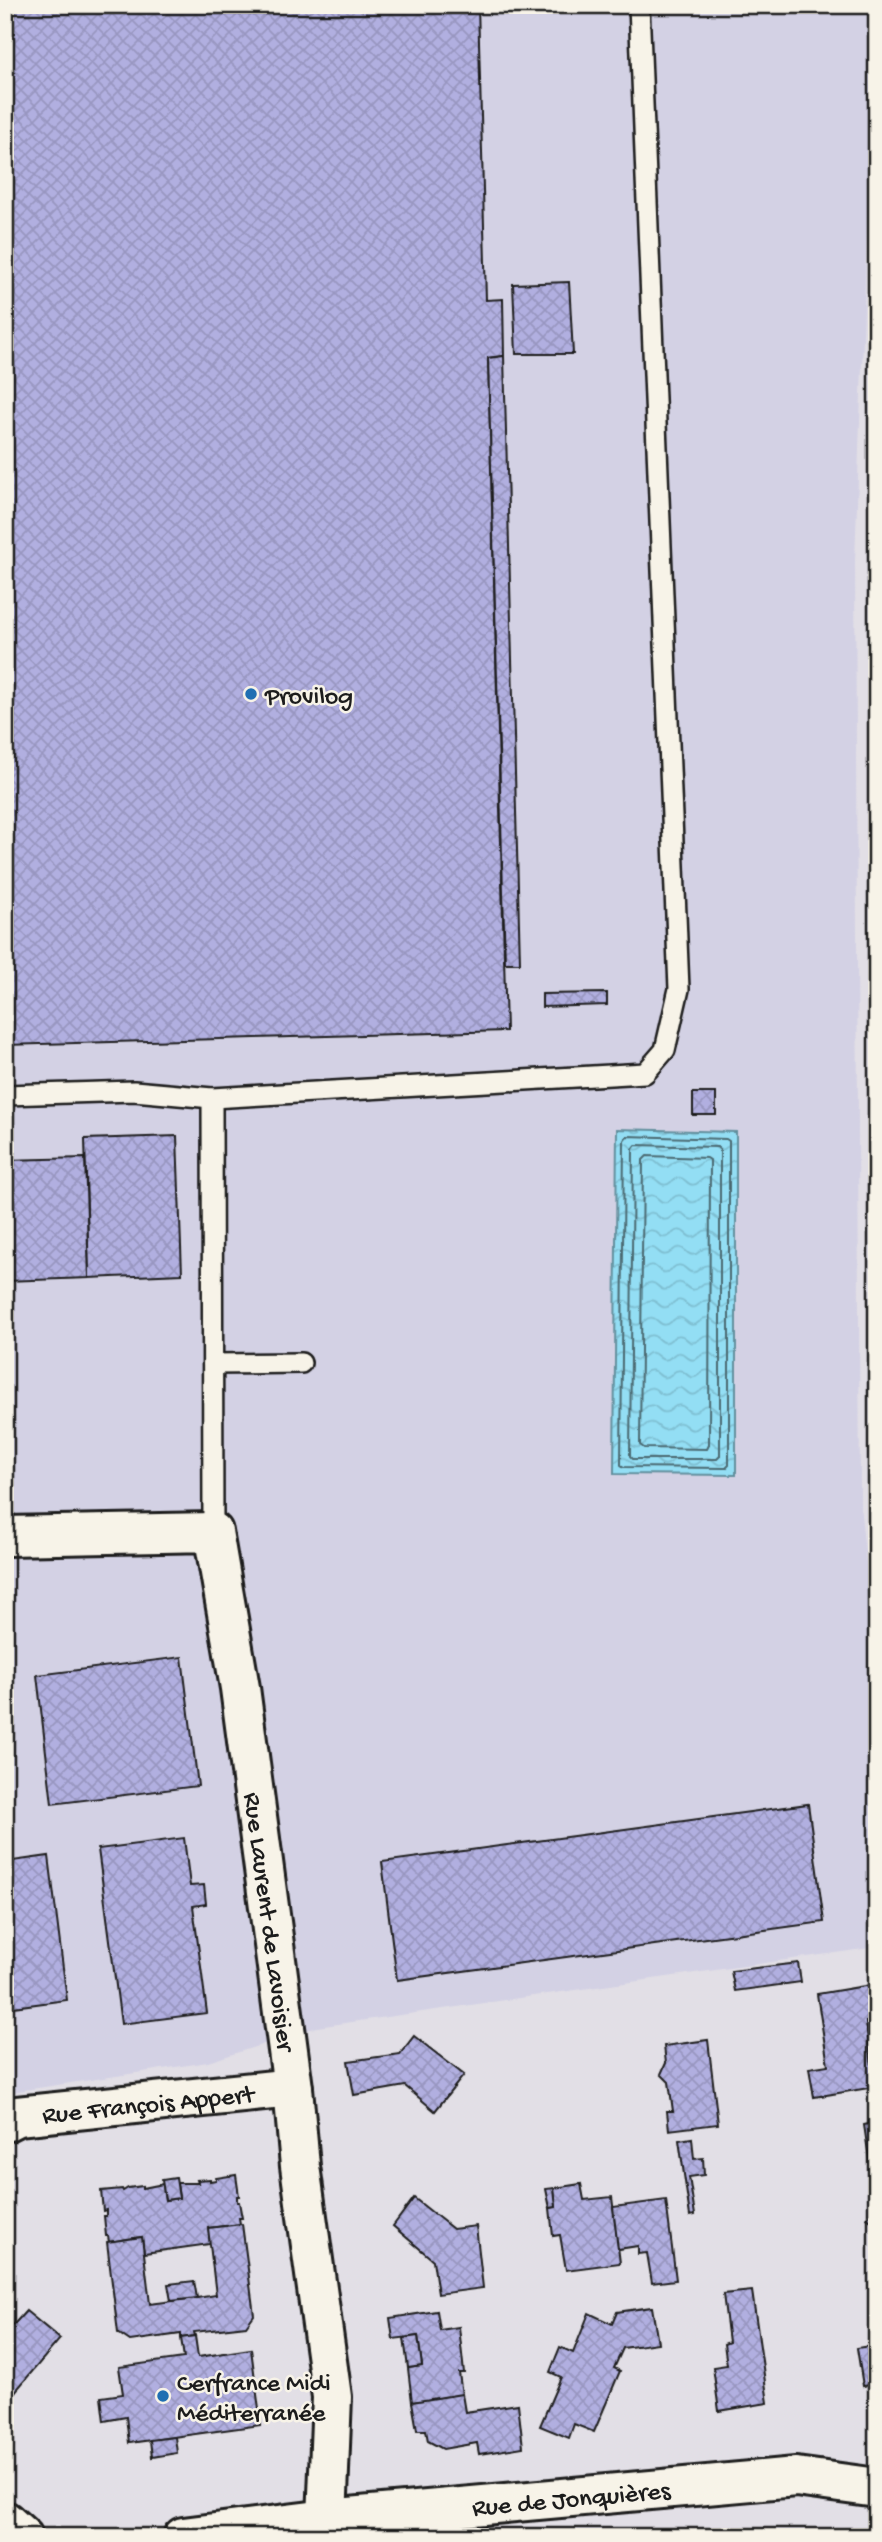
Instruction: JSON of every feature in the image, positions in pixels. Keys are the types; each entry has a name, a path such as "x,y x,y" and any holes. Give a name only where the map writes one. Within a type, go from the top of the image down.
{"street":[{"path":"5,1536 213,1532"},
{"name":"Rue Laurent de Lavoisier","path":"213,1532 240,1688 332,2396 329,2528"},
{"name":"Rue François Appert","path":"5,2122 17,2116 293,2088"},
{"name":"Rue de Jonquières","path":"183,2537 329,2528 796,2477 877,2488"},
{"path":"5,2521 23,2537"}],"lane":[{"path":"5,1095 134,1091 212,1098 645,1073 664,1050 679,989 639,5"},
{"path":"212,1098 213,1532"},
{"path":"212,1364 301,1363"}],"shaded area":[{"path":"5,5 875,5 855,561 860,1505 877,1670 877,1947 317,2027 208,2062 5,2093"}],"water":[{"path":"617,1129 736,1132 736,1475 614,1474"}],"building":[{"name":"Provilog","path":"5,5 478,5 486,300 503,299 504,356 488,358 506,1031 5,1045"},
{"path":"569,282 573,354 516,354 513,284"},
{"path":"504,356 520,963 505,963 488,358"},
{"path":"607,993 607,1005 542,1007 542,994"},
{"path":"693,1093 716,1093 716,1115 693,1115"},
{"path":"177,1136 182,1274 89,1278 85,1139"},
{"path":"85,1158 89,1278 5,1281 5,1160"},
{"path":"182,1657 198,1786 52,1804 37,1675"},
{"path":"808,1804 824,1922 397,1980 382,1862"},
{"path":"184,1838 190,1886 204,1885 206,1904 193,1906 207,2013 121,2024 98,1849"},
{"path":"49,1856 67,2000 5,2008 5,1862"},
{"path":"798,1963 801,1982 735,1991 731,1971"},
{"path":"871,1985 876,2021 866,2022 875,2087 814,2097 809,2068 828,2065 817,1994"},
{"path":"876,2021 877,2035 868,2037 866,2022"},
{"path":"414,2036 464,2075 435,2111 405,2086 354,2095 348,2061 400,2054"},
{"path":"708,2040 718,2124 669,2130 667,2111 673,2111 669,2082 661,2074 666,2063 664,2046"},
{"path":"877,2122 877,2225 867,2218 876,2205 864,2125"},
{"path":"692,2138 694,2159 703,2158 704,2175 689,2177 695,2215 690,2216 679,2140"},
{"path":"236,2175 239,2196 237,2202 242,2218 239,2218 240,2224 208,2228 210,2244 144,2253 142,2237 109,2242 106,2236 106,2210 103,2211 101,2191 123,2191 163,2184 165,2200 179,2198 177,2183 198,2183 197,2180 210,2181"},
{"path":"176,2178 179,2198 165,2200 162,2180"},
{"path":"581,2184 584,2200 612,2197 620,2263 566,2270 560,2235 553,2236 550,2208 556,2207 554,2188"},
{"path":"554,2188 556,2207 550,2208 546,2189"},
{"path":"414,2198 453,2229 476,2226 483,2288 438,2294 433,2260 393,2226"},
{"path":"666,2200 676,2280 652,2283 647,2253 638,2254 638,2246 618,2249 613,2207"},
{"path":"242,2224 254,2315 246,2326 194,2332 195,2336 181,2338 181,2334 130,2341 118,2333 107,2242 142,2237 150,2304 197,2298 216,2295 208,2228"},
{"path":"194,2281 197,2298 171,2301 168,2284"},
{"path":"752,2291 768,2403 719,2411 713,2367 727,2365 724,2344 729,2342 723,2294"},
{"path":"652,2307 658,2343 623,2348 614,2368 620,2371 594,2432 574,2424 569,2438 540,2426 561,2377 550,2372 560,2347 573,2353 589,2313 612,2324 617,2312"},
{"path":"26,2311 60,2339 8,2400 5,2397 5,2334"},
{"path":"437,2311 440,2330 459,2327 464,2373 459,2373 462,2395 412,2402 408,2368 422,2366 418,2336 393,2339 390,2318"},
{"path":"195,2336 198,2357 251,2349 261,2425 129,2443 126,2417 104,2421 101,2397 123,2394 119,2367 184,2358 181,2338"},
{"path":"418,2336 422,2366 408,2368 404,2338"},
{"path":"877,2342 877,2384 863,2386 857,2348 875,2345"},
{"path":"462,2394 465,2412 518,2404 523,2447 479,2454 477,2443 443,2449 428,2441 426,2430 417,2430 412,2402"},
{"path":"175,2437 177,2453 152,2457 150,2440"}],"place":[{"name":"Provilog","path":"251,694"},
{"name":"Cerfrance Midi Méditerranée","path":"163,2396"}]}
